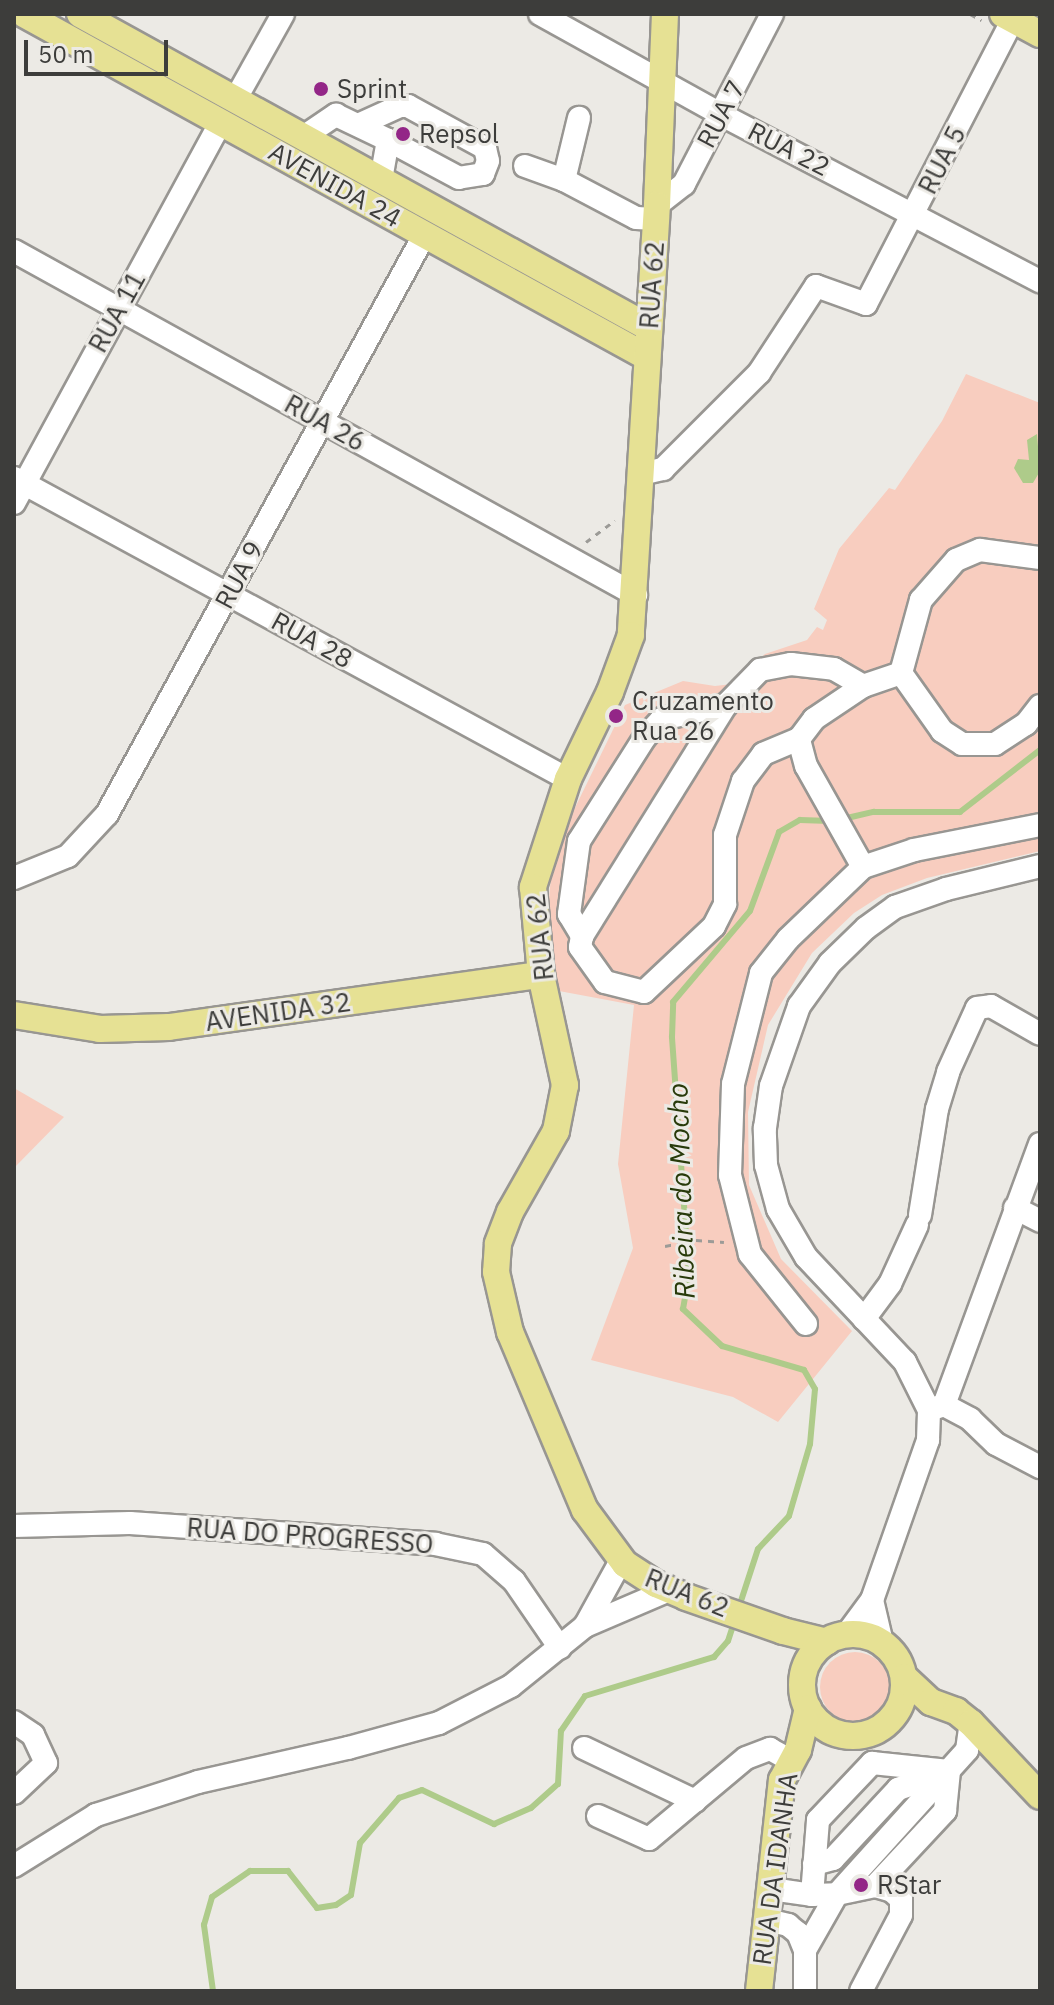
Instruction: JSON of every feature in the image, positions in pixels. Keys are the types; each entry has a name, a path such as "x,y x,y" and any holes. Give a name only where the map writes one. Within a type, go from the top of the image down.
{"main road":[{"name":"AVENIDA 24","path":"24,14 647,357"},
{"name":"AVENIDA 24","path":"80,14 648,327"},
{"name":"RUA 62","path":"665,14 657,212 648,327 636,595 631,635 610,692 568,779 533,887 541,975 565,1085 556,1131 510,1212 498,1244 498,1295 510,1332 585,1510 622,1559 636,1573 694,1600 783,1631 837,1638"},
{"path":"1010,16 1040,34"},
{"name":"AVENIDA 32","path":"14,1015 100,1029 169,1027 541,975"},
{"path":"783,1631 806,1667"},
{"path":"870,1637 882,1643 900,1664 904,1677 904,1694 898,1710 878,1730 864,1736 836,1734 824,1728 808,1708 803,1695 806,1667 814,1652 837,1638 870,1637"},
{"path":"904,1677 931,1702 956,1711 971,1723 1040,1796"},
{"path":"898,1710 931,1702"},
{"name":"RUA DA IDANHA","path":"759,1991 782,1780 794,1755 808,1708"},
{"name":"RUA DA IDANHA","path":"794,1755 836,1734"}],"street":[{"path":"235,100 283,14"},
{"name":"RUA 22","path":"540,14 722,115 1040,281"},
{"name":"RUA 7","path":"657,212 684,184 772,14"},
{"name":"RUA 5","path":"641,474 663,469 759,373 816,286 866,304 914,214 1010,16"},
{"path":"303,137 336,115 459,178 483,174 488,161 485,148 408,106 400,106 358,125"},
{"path":"564,180 579,118"},
{"name":"RUA 11","path":"17,488 221,122"},
{"path":"381,179 388,140"},
{"path":"525,166 564,180 636,218 657,212"},
{"name":"RUA 9","path":"14,878 68,856 107,814 425,234"},
{"name":"RUA 26","path":"14,251 636,595"},
{"name":"RUA 28","path":"17,488 229,595 568,779"},
{"path":"901,673 921,600 956,560 980,550 1040,558"},
{"path":"863,686 834,669 791,664 760,670 726,705 582,936 580,947 605,982 644,992 714,926 725,904 725,835 743,781 763,754 799,739 814,719 863,686 901,673"},
{"path":"901,673 942,731 962,744 995,744 1026,724 1040,706"},
{"path":"582,936 569,914 579,841 645,737 662,719 726,705"},
{"path":"799,739 806,766 863,867"},
{"path":"806,1324 750,1254 730,1175 733,1084 761,973 797,929 863,867 914,850 1040,825"},
{"path":"1040,866 946,889 895,907 866,928 830,963 799,1006 782,1045 765,1128 766,1165 778,1209 806,1257 905,1362 937,1408 970,1419 996,1444 1040,1467"},
{"path":"864,1319 890,1284 918,1220 937,1109 948,1072 977,1008 991,1006 1040,1034"},
{"path":"837,1638 872,1600 937,1408 1040,1144"},
{"path":"1015,1208 1040,1221"},
{"name":"RUA DO PROGRESSO","path":"14,1526 130,1523 435,1544 483,1554 514,1581 560,1648"},
{"path":"585,1626 622,1559"},
{"path":"14,1866 96,1815 198,1782 348,1748 439,1723 511,1686 585,1626 669,1590"},
{"path":"872,1600 882,1643"},
{"path":"14,1722 33,1735 46,1763 14,1793"},
{"path":"805,1950 837,1894 967,1750 971,1723"},
{"path":"584,1748 695,1801"},
{"path":"598,1816 649,1839 746,1758 770,1749 794,1755"},
{"path":"812,1895 818,1820 872,1763 949,1771"},
{"path":"814,1864 833,1859 898,1789 949,1771"},
{"path":"875,1886 945,1811 949,1771"},
{"path":"771,1889 812,1895 837,1894 875,1886 892,1891 901,1899 901,1915 865,1988"},
{"path":"767,1920 788,1925 798,1933 805,1950 807,1990"}],"path":[{"path":"579,548 641,501"},
{"path":"665,1246 696,1240 747,1243"}],"shaded area":[{"path":"966,374 1040,403 1040,851 927,878 882,895 854,913 812,953 768,1025 748,1112 749,1185 781,1259 852,1331 778,1422 733,1397 591,1360 633,1248 618,1164 634,1005 559,991 546,933 553,853 625,705 683,681 715,686 732,684 765,654 807,640 817,627 823,630 827,620 814,609 839,549 889,488 895,490 942,421"},
{"path":"1037,434 1040,471 1033,483 1023,483 1014,468 1018,459 1029,460 1027,440"},
{"path":"14,1088 64,1117 14,1168"},
{"path":"855,1652 880,1662 890,1687 880,1712 855,1722 830,1712 820,1687 830,1662"}],"waterway":[{"name":"Ribeira do Mocho","path":"847,818 874,812 960,812 1040,750"},
{"name":"Ribeira do Mocho","path":"739,1607 758,1549 789,1516 810,1444 815,1389 804,1370 722,1346 683,1309 689,1275 672,1037 673,1002 750,911 779,832 800,820 830,821"},
{"name":"Ribeira do Mocho","path":"213,1991 204,1925 212,1897 250,1871 288,1871 317,1908 336,1905 351,1895 360,1843 399,1798 422,1790 494,1824 531,1808 558,1784 561,1731 585,1696 714,1657 728,1641 734,1622"}],"place":[{"name":"Sprint","path":"321,89"},
{"name":"Repsol","path":"403,134"},
{"name":"Cruzamento Rua 26","path":"616,716"},
{"name":"RStar","path":"861,1885"}]}
